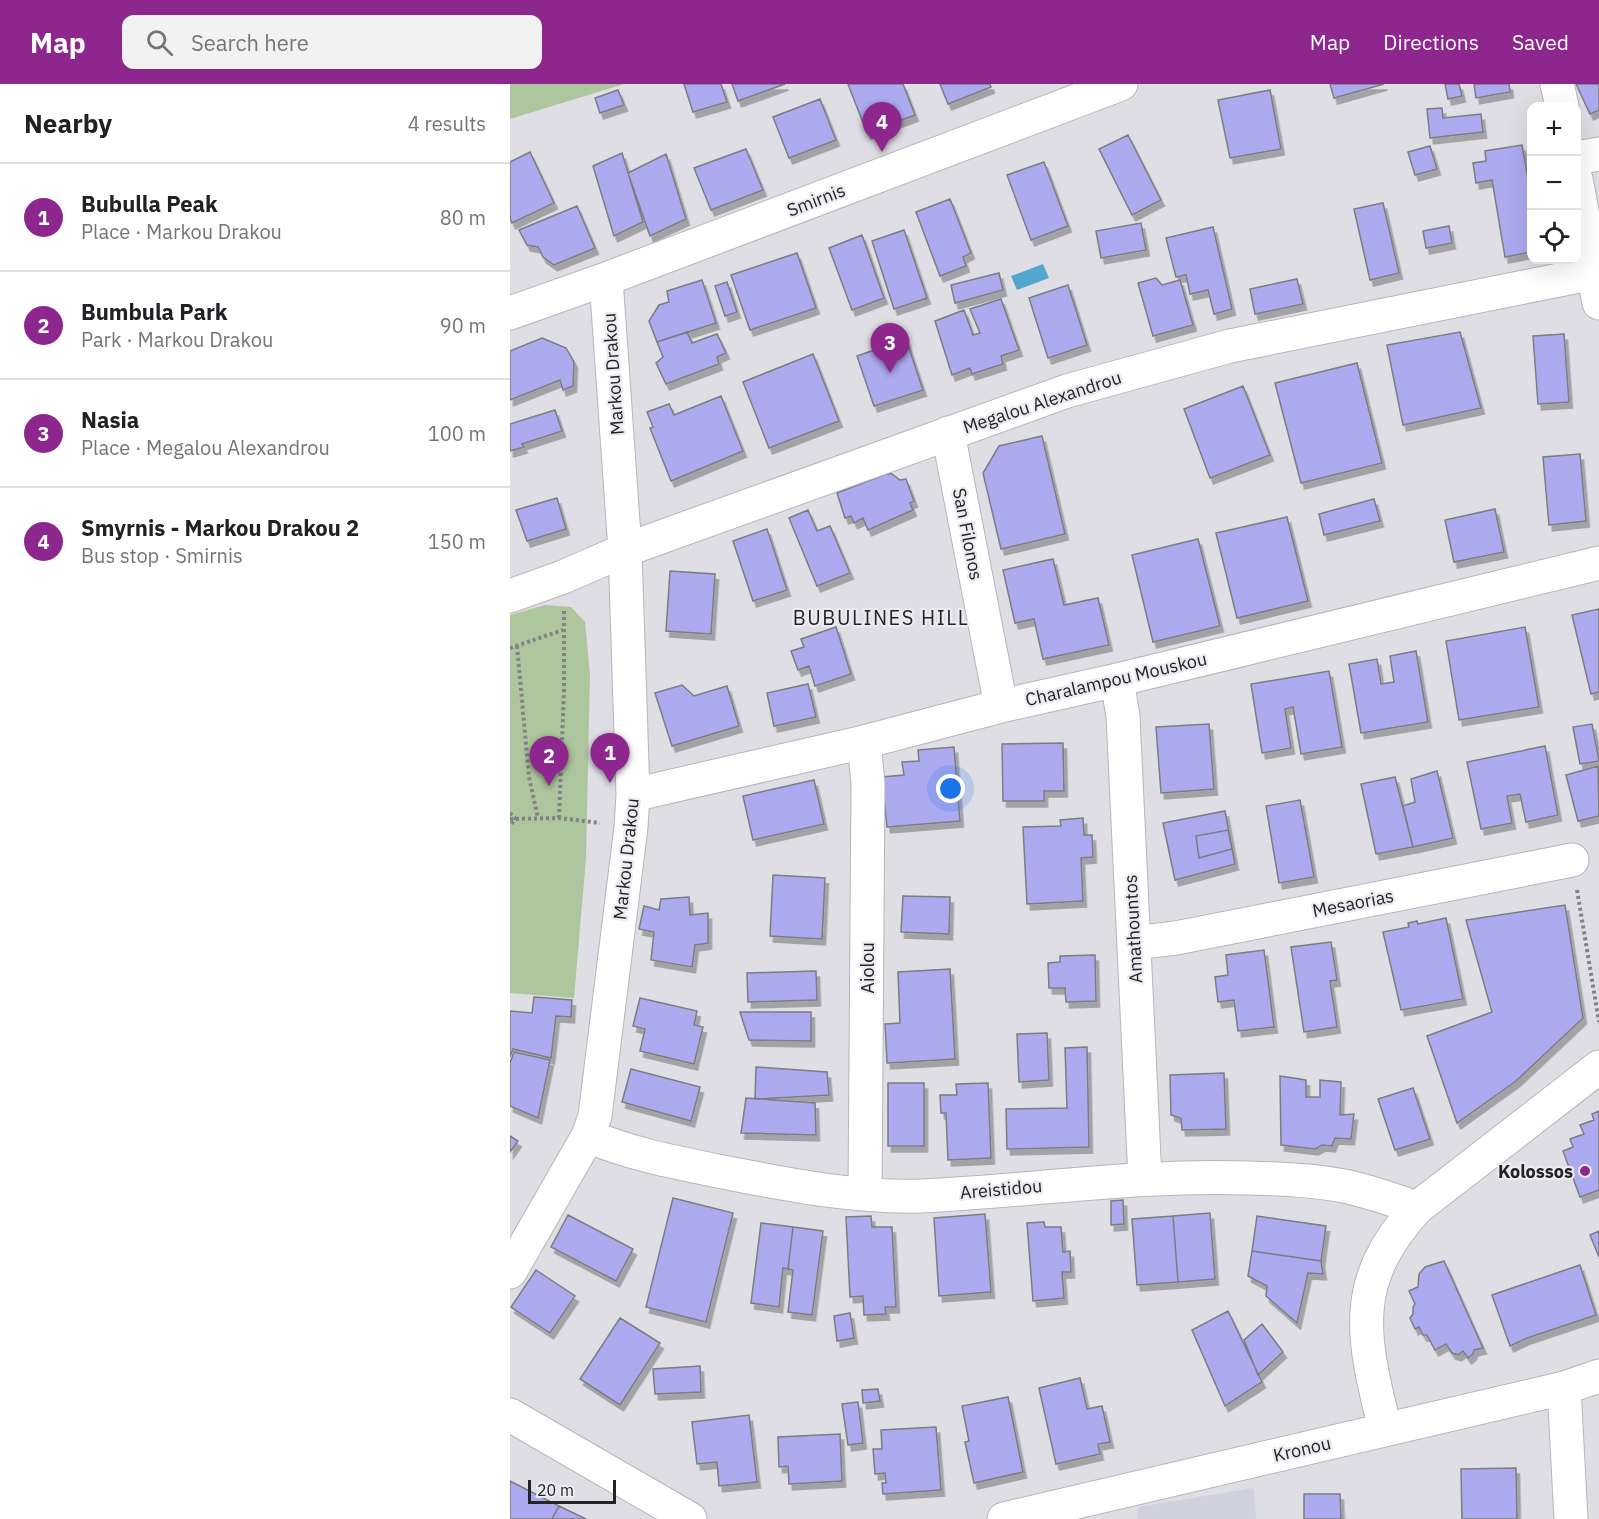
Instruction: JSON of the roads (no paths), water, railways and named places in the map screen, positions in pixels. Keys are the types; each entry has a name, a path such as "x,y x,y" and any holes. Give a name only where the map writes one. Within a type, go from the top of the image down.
{"street":[{"name":"Smirnis","path":"510,313 606,279 1121,84"},
{"path":"1557,84 1561,102"},
{"path":"1581,157 1599,154"},
{"path":"1581,206 1596,288"},
{"name":"Markou Drakou","path":"510,1272 588,1136 599,1095 632,811 625,550 606,279"},
{"name":"Megalou Alexandrou","path":"510,596 563,577 625,550 1067,391 1230,346 1596,288"},
{"name":"San Filonos","path":"948,433 1001,706"},
{"name":"Charalampou Mouskou","path":"632,811 864,742 1001,706 1118,680 1599,563"},
{"name":"Amathountos","path":"1118,680 1123,716 1145,1179"},
{"name":"Aiolou","path":"864,742 868,784 865,1194"},
{"name":"Mesaorias","path":"1134,943 1176,938 1572,860"},
{"path":"1385,1430 1368,1355 1365,1324 1367,1302 1377,1264 1401,1226 1418,1208 1599,1067"},
{"name":"Areistidou","path":"588,1136 628,1152 669,1162 811,1190 921,1196 1145,1179 1232,1177 1343,1186 1418,1208"},
{"name":"Kronou","path":"1004,1519 1564,1388 1599,1376"},
{"path":"1564,1388 1571,1519"},
{"path":"510,1415 690,1519"}],"water":[{"path":"1043,264 1049,278 1017,290 1011,276"}],"place":[{"name":"Smyrnis - Markou Drakou 2","path":"882,152"},
{"name":"Nasia","path":"890,373"},
{"name":"Bubulla Peak","path":"610,783"},
{"name":"Bumbula Park","path":"549,786"},
{"name":"Kolossos","path":"1585,1171"}],"district":[{"name":"BUBULINES HILL","path":"881,617"}]}
